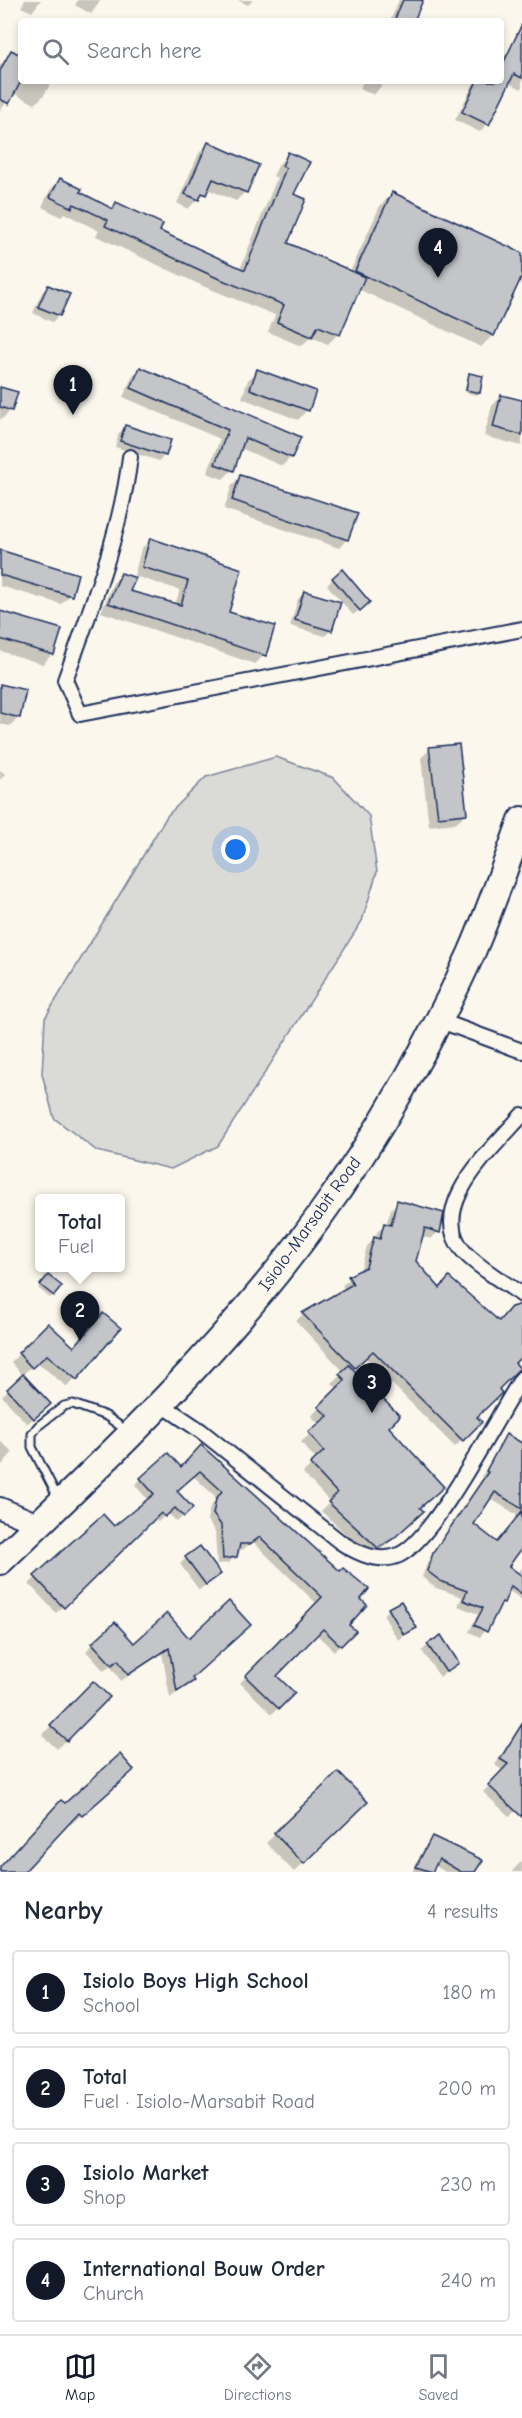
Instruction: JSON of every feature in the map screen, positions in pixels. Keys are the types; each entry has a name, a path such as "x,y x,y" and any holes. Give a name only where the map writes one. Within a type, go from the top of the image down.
{"highway":[{"name":"Isiolo-Marsabit Road","path":"0,1561 161,1404 246,1310 320,1216 358,1160 438,1020 472,952 522,820"}],"street":[{"path":"130,457 120,507 96,591 65,680 80,714 522,629"},
{"path":"438,1020 522,1051"},
{"path":"522,1115 469,1176 458,1196 452,1222 456,1240 465,1253 522,1295"},
{"path":"161,1404 201,1431 339,1541 364,1554 388,1557 406,1551 439,1513 522,1378"},
{"path":"0,1508 38,1524"}],"lane":[{"path":"61,1502 32,1447 32,1434 38,1426 64,1406 73,1404 115,1421 131,1435"}],"shaded area":[{"path":"276,757 334,778 369,816 377,872 362,921 218,1146 171,1169 97,1151 54,1118 42,1074 45,1018 167,816 206,777"}],"building":[{"path":"403,0 423,0 415,18 395,18"},
{"path":"522,24 522,78 514,74 489,125 462,112 476,84 504,84 504,62"},
{"path":"11,50 18,54 19,84 9,104 0,99 0,71"},
{"path":"208,142 259,165 247,193 213,179 206,195 202,193 199,200 185,194"},
{"path":"288,152 310,162 294,194 306,199 288,243 365,277 340,335 318,326 312,337 277,322 284,305 215,277 105,226 108,220 74,204 72,208 50,197 60,178 82,189 80,192 113,209 116,202 163,224 160,231 245,270 286,168 282,166"},
{"path":"392,192 522,253 522,276 494,336 355,271"},
{"path":"48,285 70,294 60,316 38,307"},
{"path":"140,367 301,437 292,458 245,438 234,471 215,464 228,430 131,388"},
{"path":"257,369 316,391 309,411 250,389"},
{"path":"469,373 483,376 480,393 466,390"},
{"path":"0,387 18,392 12,411 0,407"},
{"path":"501,395 522,400 522,435 493,427"},
{"path":"125,425 171,440 166,456 120,441"},
{"path":"240,475 358,513 348,540 232,500"},
{"path":"150,538 242,569 229,612 275,626 266,656 108,603 121,573 136,578 130,591 181,605 188,581 142,567"},
{"path":"0,550 78,574 72,596 0,575"},
{"path":"342,569 370,602 360,611 332,578"},
{"path":"304,591 341,602 332,631 295,620"},
{"path":"0,611 62,629 54,655 0,639"},
{"path":"0,684 26,690 20,718 0,713"},
{"path":"459,744 467,814 438,817 429,747"},
{"path":"397,1200 444,1213 440,1233 425,1228 416,1261 440,1288 449,1277 499,1321 511,1307 522,1304 522,1356 515,1363 520,1368 499,1389 502,1393 477,1417 482,1422 463,1441 373,1351 355,1368 302,1313 353,1284 348,1276 366,1267 374,1237 380,1239 384,1223 391,1225"},
{"path":"48,1275 62,1286 54,1296 40,1285"},
{"path":"103,1313 121,1328 77,1380 47,1355 32,1368 18,1353 48,1323 74,1347"},
{"path":"349,1365 400,1416 389,1427 444,1487 420,1508 424,1511 393,1539 378,1548 328,1502 337,1493 310,1464 324,1451 308,1432 328,1416 318,1407 345,1380 339,1374"},
{"path":"23,1374 51,1404 34,1419 7,1389"},
{"path":"506,1434 522,1443 522,1509 495,1492 474,1524 497,1542 522,1511 522,1548 509,1566 522,1576 522,1594 511,1586 487,1632 474,1625 483,1608 463,1600 467,1591 442,1582 427,1571 433,1553 488,1472 486,1471"},
{"path":"201,1445 340,1571 343,1568 369,1589 361,1599 367,1605 349,1625 356,1631 341,1646 323,1629 277,1676 295,1693 279,1709 245,1676 322,1597 260,1537 250,1544 240,1544 237,1557 223,1559 221,1525 213,1514 216,1499 222,1491 200,1471 177,1491 193,1508 184,1517 175,1508 165,1517 161,1513 64,1608 34,1576 103,1514 114,1526 154,1494 140,1478 168,1453 181,1467"},
{"path":"200,1546 221,1574 206,1585 185,1557"},
{"path":"229,1601 251,1625 192,1678 194,1681 177,1692 169,1648 128,1675 118,1660 112,1665 92,1643 115,1622 134,1643 167,1613 189,1638"},
{"path":"401,1601 417,1628 404,1635 388,1608"},
{"path":"441,1635 459,1663 446,1672 427,1644"},
{"path":"93,1681 110,1697 67,1741 50,1725"},
{"path":"522,1724 522,1817 488,1785 508,1764 500,1759"},
{"path":"120,1754 134,1770 82,1816 79,1813 24,1872 0,1872 0,1867 61,1800 65,1803"},
{"path":"338,1772 368,1802 304,1864 274,1833"},
{"path":"432,1836 483,1860 475,1872 461,1872 439,1859 432,1872 416,1867"}],"place":[{"name":"International Bouw Order","path":"438,278"},
{"name":"Isiolo Boys High School","path":"73,415"},
{"name":"Total","path":"80,1341"},
{"name":"Isiolo Market","path":"372,1413"}]}
